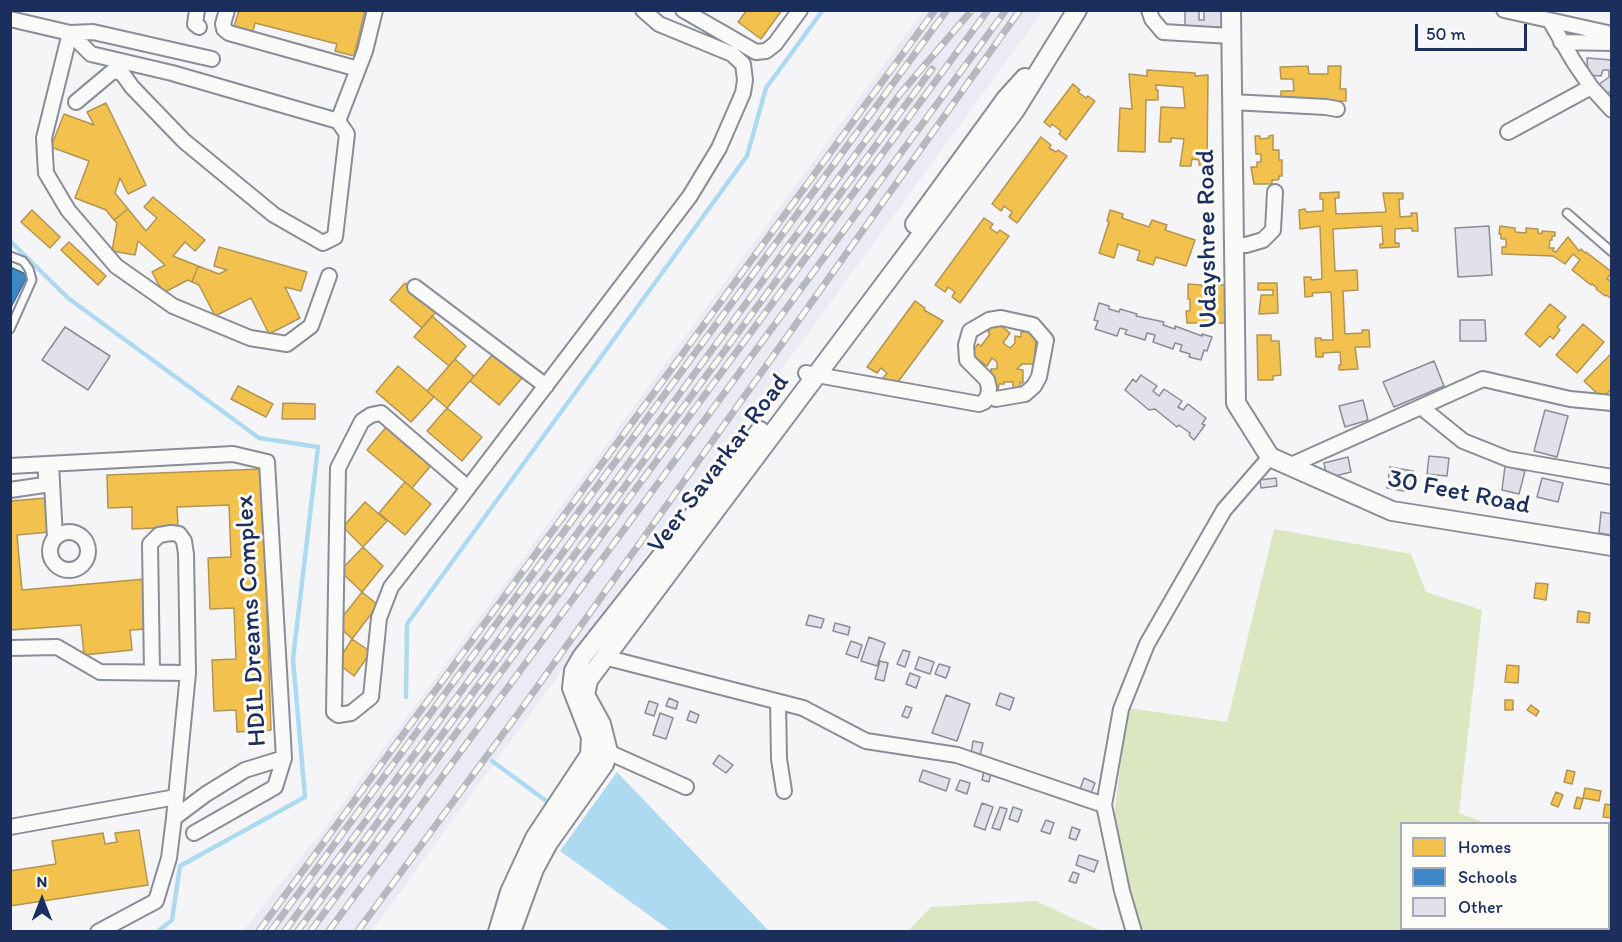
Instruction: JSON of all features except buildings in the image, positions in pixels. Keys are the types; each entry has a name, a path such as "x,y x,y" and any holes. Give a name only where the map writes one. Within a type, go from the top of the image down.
{"street":[{"path":"197,10 195,24 199,27"},
{"path":"227,10 223,24 224,29 229,33 358,69"},
{"path":"338,121 365,51 375,10"},
{"path":"468,488 381,413 370,415 362,420 338,468 334,712 338,715 351,712 371,697 379,618 391,587 468,488 546,386 690,196 719,148 743,93 745,80 743,64 732,54 659,24 644,10"},
{"path":"683,10 756,52 766,51 775,44 800,10"},
{"name":"Veer Savarkar Road","path":"600,757 602,724 585,695 588,680 812,374 1006,99 1052,48 1077,10"},
{"path":"1149,10 1152,19 1163,32 1231,36"},
{"name":"Udayshree Road","path":"1231,10 1236,403 1270,457"},
{"path":"1504,10 1611,34"},
{"path":"10,20 70,33 93,32 212,59"},
{"path":"1550,21 1591,87 1611,110"},
{"path":"70,33 91,54 172,73 338,121 347,134 335,237 322,243 274,215 184,141 132,87 122,73 113,72 76,102"},
{"path":"70,33 45,138 46,173 68,210 116,266 173,306 250,338 287,344 310,326 329,276"},
{"path":"1562,42 1611,43"},
{"path":"1509,132 1591,87"},
{"path":"1232,102 1337,109"},
{"path":"1234,245 1246,245 1263,240 1273,230 1275,192"},
{"path":"415,287 546,386"},
{"path":"812,374 979,404 984,402 988,396 987,380 967,360 966,345 970,331 989,320 1001,318 1033,325 1046,340 1039,377 1034,386 1025,394 996,399 988,396"},
{"name":"Veer Savarkar Road","path":"600,757 572,688 574,671 812,374"},
{"path":"1289,466 1483,379 1570,399 1611,403"},
{"path":"1421,407 1463,441 1509,459 1611,477"},
{"name":"HDIL Dreams Complex","path":"10,466 233,454 267,462 284,758 245,770 174,818"},
{"path":"1134,932 1122,891 1104,805 1121,709 1147,644 1224,510 1270,457"},
{"name":"30 Feet Road","path":"1270,457 1392,511 1611,546"},
{"path":"10,490 44,485 48,464"},
{"path":"48,464 55,538"},
{"path":"98,932 156,901 170,858 188,673 186,554 184,541 179,534 159,535 150,544 152,672"},
{"path":"10,648 57,647 100,672 188,673"},
{"path":"604,657 803,708 866,741 957,755 1104,805"},
{"path":"778,702 779,759 784,791"},
{"path":"498,932 510,892 542,840 600,757 686,787"},
{"path":"194,833 275,787 284,758"},
{"path":"10,827 176,797"},
{"path":"511,932 542,840"}],"lane":[{"path":"1567,213 1611,252"},
{"path":"10,256 23,261 29,269 32,280 10,329"}],"shaded area":[{"path":"923,11 1043,11 372,931 242,932 319,835 444,666"}],"green space":[{"path":"1274,529 1411,554 1426,592 1482,610 1459,813 1482,822 1400,822 1400,930 1610,930 1611,909 1611,931 1142,931 1129,894 1114,815 1128,708 1227,722"},
{"path":"1036,901 1101,931 908,931 931,907"}],"water":[{"path":"617,772 769,931 671,931 560,851"}],"waterway":[{"path":"406,697 407,624 747,156 766,88 823,10"},
{"path":"10,241 68,298 259,438 318,447 293,659 305,797 180,866 172,920 157,932"},
{"path":"492,761 553,806"}],"railway":[{"path":"258,932 935,10"},
{"path":"270,932 947,10"},
{"path":"284,932 900,94 972,10"},
{"path":"310,932 988,10"},
{"path":"328,932 1006,10"},
{"path":"357,932 520,711 1020,10"},
{"path":"297,932 932,69"}]}
